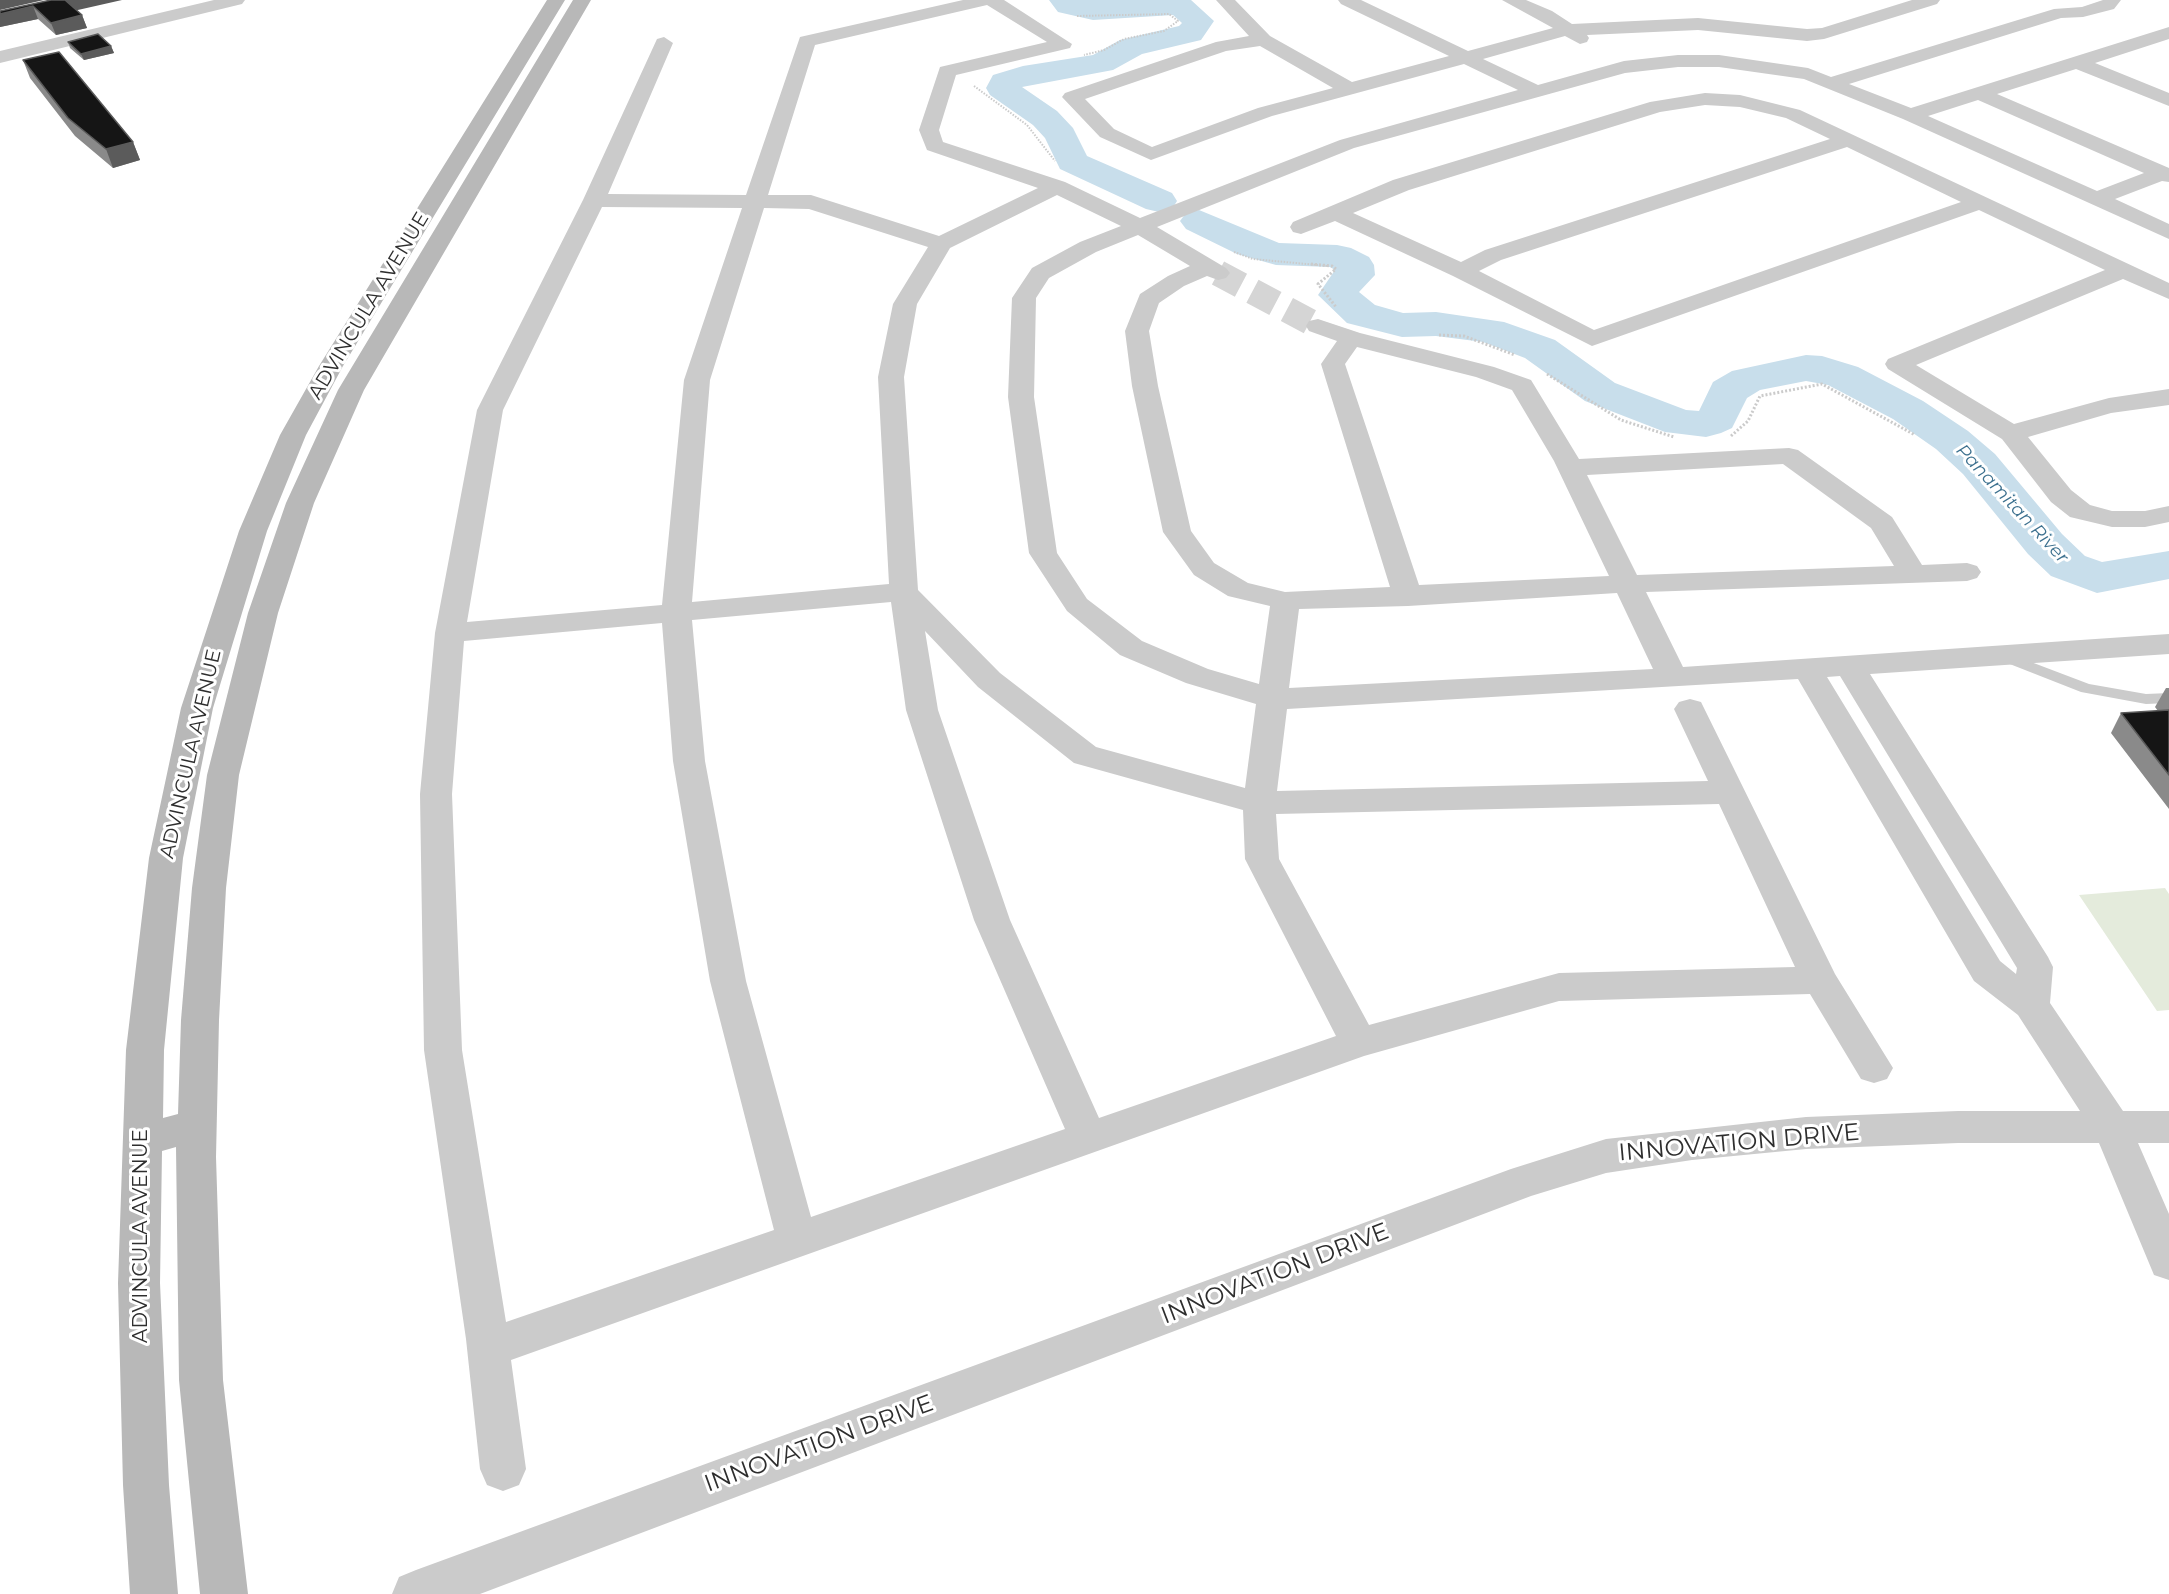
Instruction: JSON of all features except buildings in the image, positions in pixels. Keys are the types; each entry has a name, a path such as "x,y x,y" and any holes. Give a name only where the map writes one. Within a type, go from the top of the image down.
{"main road":[{"name":"ADVINCULA AVENUE","path":"224,1594 201,1380 197,1125 200,1020 214,832 234,724 263,613 307,485 351,390 524,74 556,0"},
{"name":"ADVINCULA AVENUE","path":"154,1594 141,1376 139,1283 145,1050 166,858 175,805 206,676 253,531 293,435 331,366 524,74 582,0"},
{"path":"142,1140 197,1125"}],"street":[{"path":"0,57 236,0"},
{"path":"797,1240 728,981 689,761 676,612 697,380 807,41 989,0 1063,44 947,71 929,130 934,146 1057,187 1141,227 1213,270 1176,280 1148,299 1137,331 1145,387 1177,532 1204,569 1238,590 1285,601 1408,597 1627,584 1967,572"},
{"path":"1225,0 1263,40 1348,88"},
{"path":"1347,0 1535,91"},
{"path":"1511,0 1546,15 1679,102"},
{"path":"1263,40 1223,46 1072,97 1107,133 1151,154 1265,112 1568,30 1698,24 1807,35 1931,0"},
{"path":"2060,13 2064,5 2082,0"},
{"path":"1834,82 2060,13 2083,12 2108,5 2112,0"},
{"path":"1688,4 1698,24"},
{"path":"1855,4 1884,15"},
{"path":"1910,115 2169,33"},
{"path":"503,1469 487,1341 443,1050 436,794 450,633 490,410 594,200 664,43"},
{"path":"2169,232 1834,82 1808,74 1719,61 1608,57 1535,91 1347,144 1088,247 1040,273 1024,298 1021,397 1043,553 1077,605 1131,648 1197,676 1274,699 1681,693 1806,669 2169,644"},
{"path":"2076,62 2169,100"},
{"path":"1979,93 2166,174"},
{"path":"1301,227 1401,185 1679,102 1705,99 1763,105 1793,114 2169,292"},
{"path":"1461,271 1493,255 1848,140"},
{"path":"2096,199 2166,174"},
{"path":"1057,187 941,244 905,304 891,377 904,591 922,710 992,920 1088,1138"},
{"path":"594,200 811,202 941,244"},
{"path":"1336,213 1461,271 1592,339 1978,203"},
{"path":"2125,270 1897,364 2011,433 2061,496 2080,511 2112,519 2145,519 2169,514"},
{"path":"1318,326 1351,338 1485,372 1522,385 1570,468 1820,980 1874,1068"},
{"path":"1351,338 1333,364 1408,597"},
{"path":"2011,433 2109,406 2169,397"},
{"path":"1570,468 1789,456 1882,523 1913,573"},
{"path":"450,633 904,591"},
{"path":"904,591 989,680 1086,755 1258,803 1728,792"},
{"path":"1285,601 1274,699 1258,803 1263,859 1359,1043"},
{"path":"1849,666 2035,967 2031,1005"},
{"path":"1806,669 1987,971 2031,1005 2111,1125 2169,1262"},
{"path":"487,1341 489,1348 1359,1043 1559,987 1820,980"},
{"name":"INNOVATION DRIVE","path":"416,1594 1514,1185 1606,1156 1692,1144 1806,1133 1958,1127 2111,1125 2169,1127"}],"lane":[{"path":"2002,656 2086,687 2146,699 2169,698"}],"green space":[{"path":"2165,888 2169,894 2169,1010 2157,1011 2079,895"}],"waterway":[{"name":"Panamitan River","path":"1064,0 1069,6 1093,11 1180,6 1199,21 1190,33 1131,47 1102,63 1023,76 1005,82 1002,88 1045,118 1061,135 1072,162 1159,201"},
{"name":"Panamitan River","path":"1199,221 1250,246 1276,254 1337,256 1355,265 1356,275 1346,280 1338,295 1361,314 1402,325 1436,324 1490,331 1540,349 1600,392 1680,423 1706,424 1717,419 1728,391 1747,380 1806,368 1822,369 1843,376 1908,410 1952,440 1979,464 2045,544 2068,566 2097,578 2169,565"}],"tunnel":[{"path":"1218,273 1318,326"}]}
